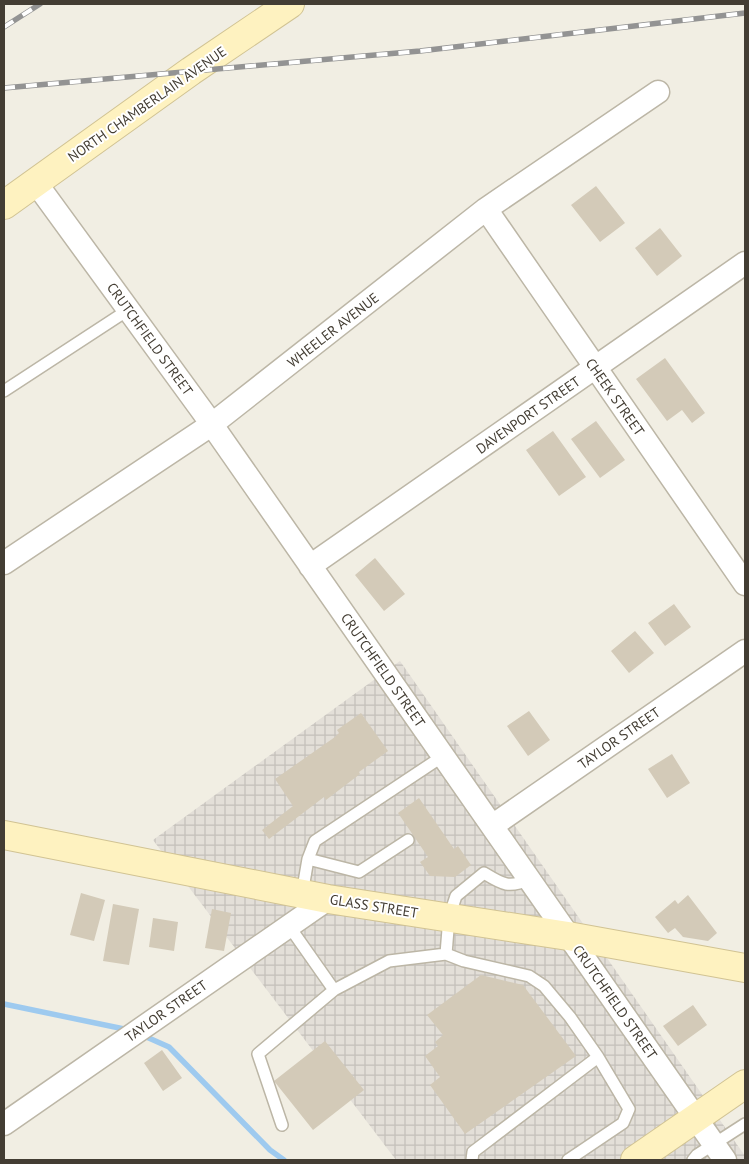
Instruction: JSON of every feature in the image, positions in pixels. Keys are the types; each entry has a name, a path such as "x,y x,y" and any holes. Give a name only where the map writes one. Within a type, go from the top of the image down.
{"main road":[{"name":"NORTH CHAMBERLAIN AVENUE","path":"4,205 192,71 290,4"},
{"name":"GLASS STREET","path":"8,830 328,899 568,936 745,968"},
{"path":"635,1160 745,1084"}],"street":[{"name":"WHEELER AVENUE","path":"4,563 211,425 486,209 658,92"},
{"name":"CRUTCHFIELD STREET","path":"36,183 203,412 719,1153"},
{"name":"CHEEK STREET","path":"486,209 745,584"},
{"name":"DAVENPORT STREET","path":"310,566 745,263"},
{"name":"TAYLOR STREET","path":"492,826 745,651"},
{"name":"TAYLOR STREET","path":"4,1124 328,899"}],"lane":[{"path":"4,391 128,310"},
{"path":"302,894 308,859 315,841 443,756"},
{"path":"308,859 359,872 408,840"},
{"path":"446,954 449,918 456,896 484,874 501,884 516,885 529,879"},
{"path":"290,926 334,990"},
{"path":"282,1125 258,1054 334,990 389,961 446,954 464,961 529,976 544,986 570,1017 598,1057 629,1109 623,1123 568,1160"},
{"path":"472,1160 473,1152 598,1057"},
{"path":"693,1160 695,1156 719,1153 745,1124"}],"shaded area":[{"path":"400,661 745,1156 745,1160 396,1160 153,840"}],"building":[{"path":"596,186 625,223 600,242 571,205"},
{"path":"660,228 682,256 657,276 635,248"},
{"path":"665,358 705,413 692,423 682,410 667,421 636,379"},
{"path":"596,421 625,460 600,478 571,439"},
{"path":"553,431 586,477 559,496 526,450"},
{"path":"375,558 405,594 384,611 355,575"},
{"path":"674,604 691,627 665,646 648,623"},
{"path":"635,631 654,653 629,673 611,651"},
{"path":"529,711 550,740 528,756 507,726"},
{"path":"361,713 388,751 359,772 360,774 326,800 324,797 269,839 262,830 293,806 275,779 335,737 339,733 337,730"},
{"path":"672,754 690,783 667,798 648,769"},
{"path":"419,798 454,849 458,846 471,865 455,877 430,876 420,862 428,857 398,813"},
{"path":"81,893 105,900 94,941 70,935"},
{"path":"688,895 717,933 708,941 683,937 675,928 668,933 655,917 675,900 678,904"},
{"path":"113,904 139,909 129,965 103,961"},
{"path":"212,909 231,913 224,951 205,948"},
{"path":"153,918 178,922 174,951 149,947"},
{"path":"481,975 523,985 576,1056 465,1134 430,1085 440,1077 425,1056 438,1046 435,1042 443,1035 427,1015"},
{"path":"693,1005 707,1025 678,1046 663,1026"},
{"path":"325,1041 364,1090 313,1130 274,1081"},
{"path":"162,1050 182,1078 163,1091 144,1063"}],"waterway":[{"path":"4,1004 129,1030"},
{"path":"142,1035 169,1047 270,1150 284,1160"}],"railway":[{"path":"4,27 40,4"},
{"path":"4,88 420,51 745,13"}]}
